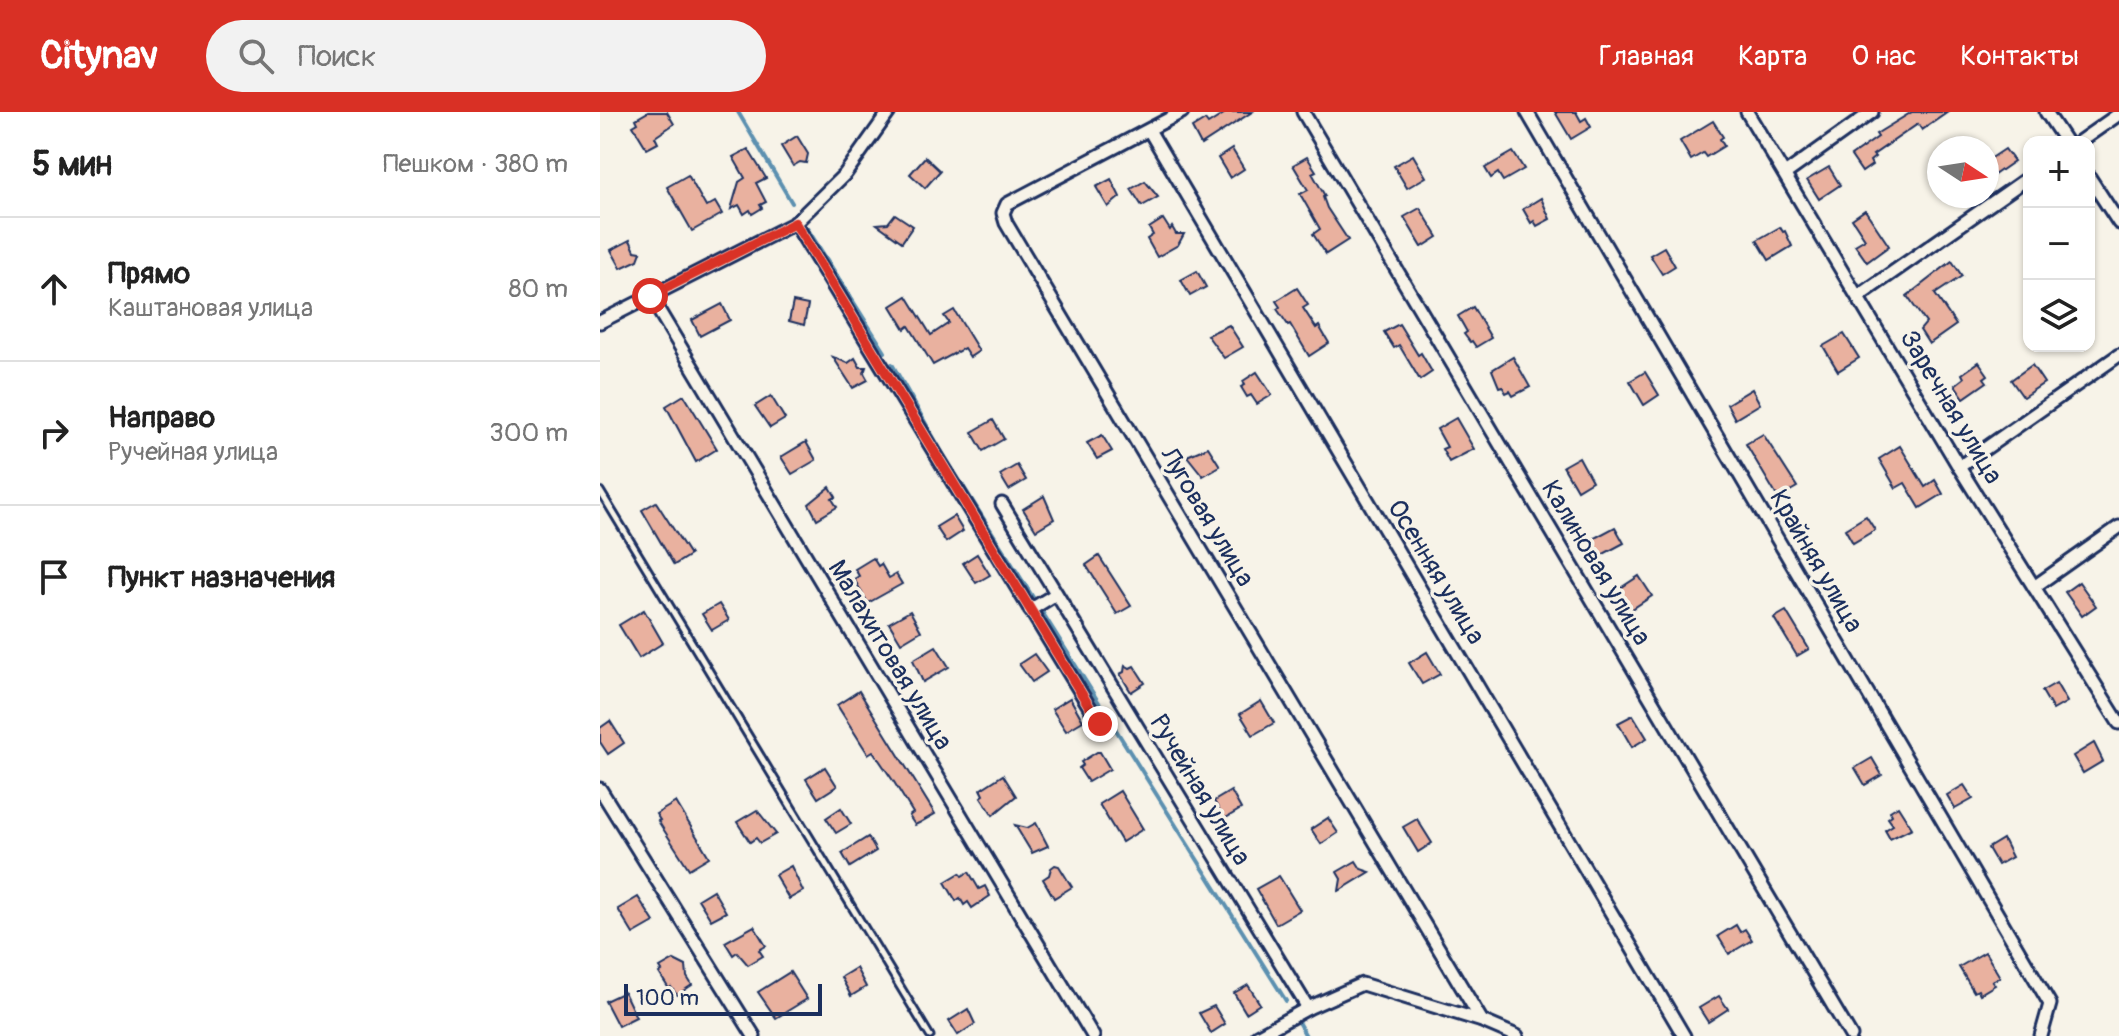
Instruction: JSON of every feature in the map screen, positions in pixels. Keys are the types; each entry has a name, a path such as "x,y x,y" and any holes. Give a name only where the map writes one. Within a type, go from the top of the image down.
{"street":[{"path":"873,112 879,127"},
{"path":"600,322 795,223 845,174 889,112"},
{"name":"Луговая улица","path":"1182,112 1007,204 1003,213 1006,223 1482,1021"},
{"name":"Калиновая улица","path":"1303,112 1851,1036"},
{"name":"Крайняя улица","path":"1527,112 2050,1004 2041,1036"},
{"name":"Заречная улица","path":"1747,112 1959,467 2119,723"},
{"path":"1785,174 1872,112"},
{"path":"2046,112 2062,136"},
{"path":"2088,136 2119,114"},
{"name":"Осенняя улица","path":"1149,130 1684,1036"},
{"path":"1859,296 2023,181"},
{"path":"2095,186 2119,223"},
{"path":"795,223 1100,724"},
{"name":"Малахитовая улица","path":"650,296 1093,1036"},
{"path":"1959,467 2119,355"},
{"name":"Ручейная улица","path":"1002,504 1308,1008"},
{"path":"2034,587 2119,527"},
{"path":"1030,610 1056,594"},
{"path":"2108,705 2119,697"},
{"path":"600,789 754,1036"},
{"path":"1257,1036 1308,1008 1362,984 1482,1021 1517,1036"}],"lane":[{"path":"600,491 930,1036"}],"building":[{"path":"648,112 667,112 674,124 655,137 658,143 647,149 633,126 638,123 636,119"},
{"path":"1227,112 1252,112 1201,145 1192,128 1205,120 1208,124"},
{"path":"1555,112 1576,112 1581,121 1586,118 1591,127 1571,139"},
{"path":"1912,112 1948,112 1922,130 1918,124 1873,155 1872,165 1862,172 1851,156 1878,137 1876,134"},
{"path":"1713,121 1723,137 1720,139 1724,146 1706,157 1703,153 1691,160 1680,141"},
{"path":"797,136 808,154 806,163 793,166 781,146"},
{"path":"748,149 766,178 756,183 766,202 752,214 750,210 744,214 739,205 731,209 739,182 745,178 733,157"},
{"path":"1232,149 1244,169 1230,178 1218,158"},
{"path":"2005,149 2014,161 1999,172 1999,153"},
{"path":"1513,152 1524,169 1503,181 1498,173 1491,178 1485,168"},
{"path":"1413,155 1426,177 1407,188 1394,166"},
{"path":"925,157 940,171 925,188 910,174"},
{"path":"1307,157 1316,171 1312,173 1325,196 1327,208 1348,240 1326,254 1313,234 1320,229 1300,194 1308,190 1293,165"},
{"path":"1829,167 1840,185 1819,199 1807,180"},
{"path":"688,175 706,207 715,202 722,214 692,231 667,187"},
{"path":"1111,179 1120,197 1108,207 1096,187"},
{"path":"1145,181 1158,197 1142,206 1131,189"},
{"path":"1541,198 1550,219 1537,226 1534,221 1531,223 1523,209"},
{"path":"1420,208 1438,237 1422,247 1404,217"},
{"path":"1865,210 1889,246 1867,262 1855,245 1865,239 1852,219"},
{"path":"895,214 913,226 902,242 877,224 888,223"},
{"path":"1163,219 1170,230 1172,227 1176,234 1184,234 1178,245 1157,257 1147,239 1153,235 1149,228"},
{"path":"1780,227 1792,246 1769,260 1757,240"},
{"path":"630,240 635,251 641,252 638,260 621,268 611,250"},
{"path":"1664,247 1675,266 1662,274 1650,255"},
{"path":"1952,261 1962,276 1935,294 1956,325 1929,344 1920,330 1926,323 1907,296"},
{"path":"1197,271 1206,287 1190,296 1181,280"},
{"path":"1297,288 1308,305 1303,308 1329,343 1309,356 1277,309 1280,307 1276,301"},
{"path":"907,296 931,335 949,323 944,316 954,310 979,351 970,357 964,348 933,365 909,326 905,329 891,306"},
{"path":"793,302 808,305 804,325 789,321"},
{"path":"722,304 730,320 700,336 692,320"},
{"path":"1473,307 1491,338 1476,347 1464,334 1467,332 1458,316"},
{"path":"1399,324 1432,372 1420,380 1399,345 1394,348 1384,332"},
{"path":"1229,325 1243,347 1224,358 1207,335"},
{"path":"1844,334 1859,358 1838,371 1823,346"},
{"path":"833,357 848,363 855,358 860,367 866,367 864,373 868,380 853,388"},
{"path":"1513,357 1530,387 1513,396 1510,391 1506,393 1502,386 1499,387 1492,370"},
{"path":"1979,362 1988,375 1984,378 1987,382 1964,398 1955,385 1964,378 1962,374"},
{"path":"2032,365 2044,383 2023,397 2011,380"},
{"path":"1257,372 1272,395 1257,404 1251,395 1247,397 1241,387 1245,385 1243,381"},
{"path":"1645,372 1659,395 1644,405 1630,381"},
{"path":"1752,389 1760,404 1735,419 1727,404"},
{"path":"684,395 717,449 696,462 666,406"},
{"path":"771,396 785,419 770,428 755,406"},
{"path":"1456,418 1474,449 1449,462 1442,449 1447,447 1437,429"},
{"path":"993,420 1004,439 983,451 972,432"},
{"path":"1763,434 1797,487 1778,498 1746,444"},
{"path":"1102,435 1112,451 1097,459 1087,443"},
{"path":"806,442 816,460 792,474 781,457"},
{"path":"1900,446 1925,487 1935,480 1943,494 1920,508 1905,483 1896,488 1879,459"},
{"path":"1208,447 1220,466 1203,476 1187,456"},
{"path":"1579,457 1592,481 1577,490 1563,466"},
{"path":"1017,465 1026,480 1009,490 1000,475"},
{"path":"830,487 837,507 817,519 809,504"},
{"path":"1044,496 1054,519 1036,530 1023,509"},
{"path":"656,502 690,555 674,565 642,510"},
{"path":"954,516 963,531 946,542 936,527"},
{"path":"1866,516 1875,530 1853,543 1845,529"},
{"path":"1615,527 1624,543 1598,557 1589,541"},
{"path":"977,554 990,575 976,583 963,563"},
{"path":"1099,556 1131,606 1117,614 1086,565"},
{"path":"873,558 878,566 881,564 889,578 896,574 902,584 868,603 854,579 859,576 855,569"},
{"path":"1639,576 1652,596 1629,611 1616,591"},
{"path":"2079,582 2096,606 2082,616 2065,592"},
{"path":"719,604 729,620 712,630 702,614"},
{"path":"644,610 663,643 639,658 619,625"},
{"path":"910,611 921,631 901,643 889,623"},
{"path":"1786,611 1809,649 1797,656 1774,618"},
{"path":"936,646 949,667 923,682 913,660"},
{"path":"1427,652 1440,674 1422,684 1409,663"},
{"path":"1034,654 1047,672 1032,682 1019,664"},
{"path":"1125,665 1130,668 1134,666 1145,683 1131,692 1120,674 1124,672"},
{"path":"2056,683 2067,702 2053,710 2042,691"},
{"path":"859,691 935,814 915,825 909,816 913,813 894,782 873,751 868,754 837,705"},
{"path":"1070,698 1083,721 1066,731 1052,709"},
{"path":"1261,701 1274,723 1253,735 1240,714"},
{"path":"1633,715 1647,738 1632,747 1618,723"},
{"path":"610,721 624,743 608,754 600,742 600,728"},
{"path":"2094,743 2103,761 2083,773 2073,756"},
{"path":"1097,752 1110,769 1088,782 1079,768 1083,765 1081,762"},
{"path":"1872,758 1882,775 1865,785 1855,768"},
{"path":"825,767 837,786 818,798 806,779"},
{"path":"1003,775 1016,796 993,815 981,797 984,795 981,789"},
{"path":"1964,785 1973,799 1955,809 1947,795"},
{"path":"1120,791 1143,829 1122,842 1099,804"},
{"path":"1231,791 1241,809 1224,819 1214,801"},
{"path":"676,802 709,857 689,869 656,814"},
{"path":"1898,806 1912,828 1890,839 1885,830 1893,825 1888,818 1892,815 1890,811"},
{"path":"841,808 851,824 836,833 826,818"},
{"path":"757,810 776,834 760,843 756,838 750,842 737,822"},
{"path":"1328,818 1338,833 1321,844 1311,829"},
{"path":"1417,819 1432,843 1418,852 1403,827"},
{"path":"1036,823 1048,846 1032,853 1015,825 1027,828"},
{"path":"868,837 876,851 850,867 842,853"},
{"path":"2003,839 2012,857 1998,865 1988,848"},
{"path":"1356,861 1361,869 1370,872 1339,891 1341,879 1337,872"},
{"path":"1055,865 1059,866 1072,887 1054,898 1043,879"},
{"path":"791,866 803,891 789,899 775,875"},
{"path":"969,872 979,889 985,886 990,896 972,908 968,902 964,905 960,898 956,901 945,882 960,873 962,876"},
{"path":"1279,876 1300,910 1276,924 1256,889"},
{"path":"713,890 726,912 711,920 698,899"},
{"path":"638,897 654,922 633,934 618,909"},
{"path":"1736,925 1740,932 1745,929 1752,940 1729,954 1718,936"},
{"path":"754,926 766,946 759,950 763,956 748,965 737,952 733,955 725,942"},
{"path":"1985,952 2000,977 1992,981 1995,985 1980,994 1978,990 1974,992 1959,967"},
{"path":"674,960 686,966 692,985 677,995 659,973 662,971 660,968"},
{"path":"856,968 866,987 851,996 841,977"},
{"path":"790,972 807,999 776,1018 758,992"},
{"path":"1248,985 1260,1004 1246,1013 1234,993"},
{"path":"624,992 636,1017 618,1026 605,1001"},
{"path":"1719,996 1728,1009 1708,1022 1699,1008"},
{"path":"1214,1006 1225,1024 1211,1033 1199,1013"},
{"path":"968,1009 975,1024 958,1035 949,1021"}],"waterway":[{"path":"738,112 792,203"},
{"path":"807,228 885,352"},
{"path":"892,364 943,454 1286,1001"},
{"path":"1298,1022 1306,1036"}],"route":[{"path":"650,296 795,223 1100,724"}]}
